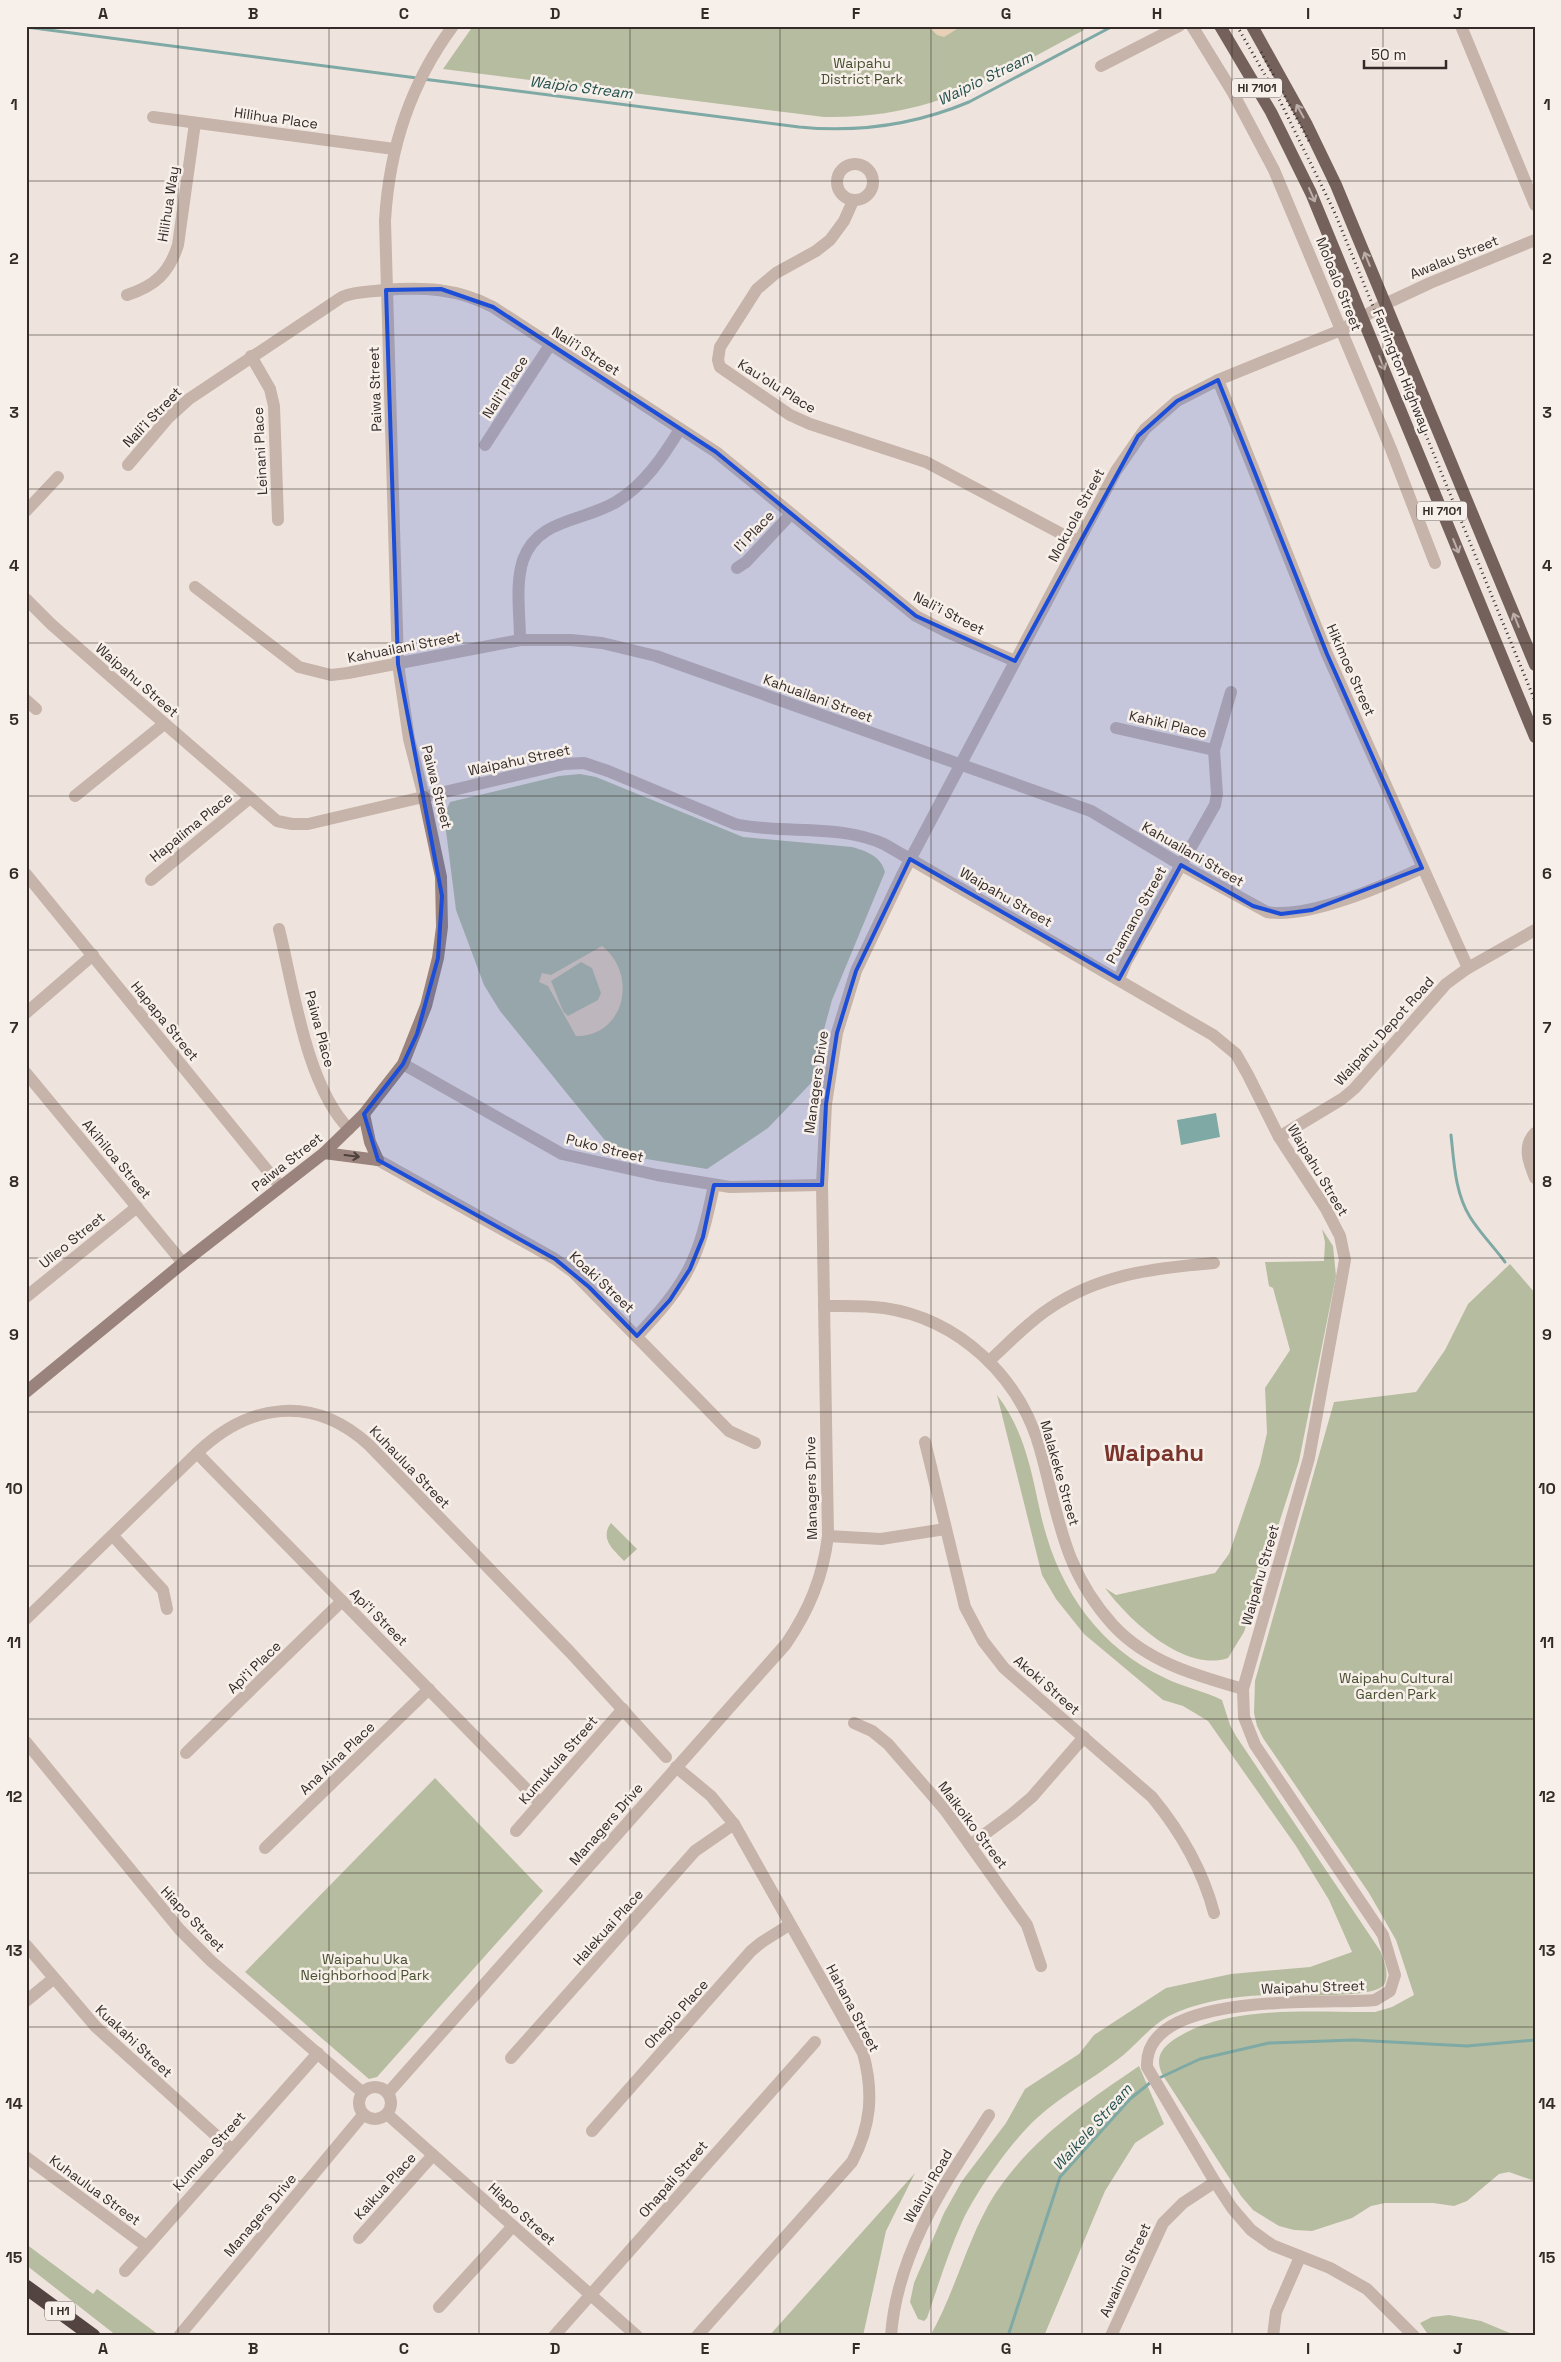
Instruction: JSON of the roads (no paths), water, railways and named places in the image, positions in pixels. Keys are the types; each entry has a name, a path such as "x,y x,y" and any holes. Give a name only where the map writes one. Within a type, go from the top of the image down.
{"highway":[{"name":"I H1","path":"26,2287 93,2336"}],"main road":[{"name":"Farrington Highway","path":"1220,26 1271,112 1291,151 1364,318 1535,737"},
{"name":"Farrington Highway","path":"1252,26 1308,125 1336,185 1535,665"},
{"name":"Paiwa Street","path":"26,1392 183,1263 324,1153 350,1130 403,1064 426,1006 438,958 442,926 441,877 424,797"},
{"path":"364,1114 370,1142 378,1160"},
{"path":"324,1153 378,1160"}],"street":[{"name":"Paiwa Street","path":"424,797 409,739 398,664 386,290 386,204 394,149 415,90 428,64 454,26"},
{"path":"1101,66 1179,26"},
{"name":"Moloalo Street","path":"1192,26 1232,91 1274,170 1435,563"},
{"path":"1461,26 1535,205"},
{"name":"Hilihua Place","path":"153,117 394,149"},
{"name":"Hilihua Way","path":"126,295 151,286 163,276 172,262 178,245 195,123"},
{"name":"Kau'olu Place","path":"853,200 844,221 830,240 816,251 776,273 757,289 720,347 718,360 720,367 790,415 810,424 926,462 1055,531 1079,540"},
{"name":"Awalau Street","path":"1385,304 1535,240"},
{"name":"Nali'i Street","path":"128,465 168,418 188,399 342,297 359,292 435,289 470,297 492,307 716,452 916,616 947,632 1015,661"},
{"name":"Mokuola Street","path":"910,859 1126,453 1145,429 1177,401 1218,380 1341,330 1385,304"},
{"name":"Nali'i Place","path":"485,445 550,345"},
{"name":"Leinani Place","path":"251,356 270,389 274,406 278,520"},
{"name":"Hikimoe Street","path":"1218,380 1327,654 1468,968"},
{"path":"520,640 520,575 523,561 534,541 555,524 604,509 630,492 658,463 680,429"},
{"path":"26,511 58,477"},
{"name":"I'i Place","path":"737,568 746,562 791,514"},
{"name":"Kahuailani Street","path":"196,586 300,667 331,675 520,640 602,643 656,656 1090,811 1253,906 1281,914 1312,910 1422,868"},
{"name":"Waipahu Street","path":"26,598 51,624 164,724 271,817 284,824 308,824 564,764 584,763 608,771 735,824 756,829 855,834 884,844 1227,1044 1236,1054 1279,1137 1326,1209 1340,1236 1346,1260 1309,1458 1243,1689 1244,1718 1255,1745 1383,1935 1394,1964 1394,1983 1390,1991 1375,2000 1254,2003 1226,2007 1196,2016 1168,2030 1154,2043 1147,2060 1151,2076 1215,2182 1232,2208 1250,2230 1272,2245 1330,2268 1367,2289 1414,2336"},
{"path":"1214,750 1231,692"},
{"path":"75,796 164,724"},
{"name":"Kahiki Place","path":"1116,728 1214,750"},
{"name":"Puamano Street","path":"1118,979 1215,805 1217,794 1214,750"},
{"name":"Hapalima Place","path":"151,880 250,798"},
{"name":"Managers Drive","path":"388,2093 786,1644 801,1622 820,1581 828,1536 822,1185 826,1104 837,1033 856,971 910,859"},
{"name":"Hapapa Street","path":"26,874 280,1186"},
{"name":"Paiwa Place","path":"279,929 309,1051 318,1079 335,1113 350,1130"},
{"name":"Waipahu Depot Road","path":"1279,1137 1342,1099 1354,1089 1428,1003 1468,968 1535,930"},
{"path":"26,1013 93,956"},
{"name":"Puko Street","path":"403,1064 562,1154 657,1176 714,1185 745,1187 822,1185"},
{"name":"Akihiloa Street","path":"26,1074 183,1263"},
{"path":"1535,1133 1528,1143 1527,1155 1535,1178"},
{"name":"Koaki Street","path":"378,1160 555,1259 589,1287 729,1431 754,1443"},
{"path":"637,1336 670,1300 690,1269 703,1237 714,1185"},
{"name":"Ulieo Street","path":"26,1297 137,1207"},
{"path":"989,1361 1027,1325 1049,1308 1087,1287 1118,1276 1140,1271 1214,1263"},
{"name":"Malakeke Street","path":"824,1306 883,1308 919,1317 957,1335 989,1361 1020,1400 1032,1424 1066,1549 1082,1584 1095,1603 1114,1626 1152,1655 1182,1670 1243,1689"},
{"name":"Kuhaulua Street","path":"26,1619 197,1453 226,1429 245,1419 265,1413 290,1411 309,1413 326,1417 345,1426 369,1445 623,1709 666,1757"},
{"name":"Akoki Street","path":"925,1442 965,1607 983,1641 1004,1668 1134,1779 1162,1809 1207,1884 1214,1913"},
{"name":"Apiʻi Street","path":"197,1453 540,1803"},
{"path":"828,1536 882,1539 945,1529"},
{"path":"113,1536 163,1590 168,1609"},
{"name":"Apiʻi Place","path":"186,1753 342,1601"},
{"name":"Ana Aina Place","path":"265,1848 429,1689"},
{"name":"Kumukula Street","path":"516,1830 623,1709"},
{"name":"Maikoiko Street","path":"854,1723 872,1731 888,1744 944,1810 1027,1925 1041,1966"},
{"path":"970,1844 1032,1797 1084,1737"},
{"name":"Hiapo Street","path":"26,1742 180,1930 211,1961 362,2092"},
{"name":"Hahana Street","path":"676,1767 711,1796 734,1824 863,2053 870,2089 868,2119 860,2147 852,2162 697,2336"},
{"name":"Halekuai Place","path":"511,2058 695,1851 734,1824"},
{"name":"Ohepio Place","path":"592,2131 751,1951 790,1925"},
{"name":"Kuakahi Street","path":"26,1945 53,1979 120,2050 231,2149"},
{"path":"26,2000 53,1979"},
{"name":"Ohapali Street","path":"554,2336 815,2042"},
{"name":"Kumuao Street","path":"125,2270 318,2053"},
{"path":"375,2086 388,2093 391,2101 387,2114 378,2119 363,2115 359,2101 362,2092 375,2086"},
{"name":"Hiapo Street","path":"387,2114 637,2336"},
{"name":"Managers Drive","path":"179,2336 363,2115"},
{"name":"Wainui Road","path":"891,2336 893,2310 918,2232 942,2188 989,2115"},
{"name":"Kaikua Place","path":"358,2238 433,2155"},
{"name":"Kuhaulua Street","path":"26,2157 146,2246"},
{"name":"Awaimoi Street","path":"1111,2336 1164,2224 1183,2203 1215,2182"},
{"path":"439,2306 513,2226"},
{"path":"1273,2336 1276,2312 1300,2257"}],"water":[{"path":"1216,1113 1220,1137 1181,1145 1177,1120"}],"waterway":[{"name":"Waipio Stream","path":"423,79 799,127 821,129 865,128 907,122 969,102 1113,26"},
{"name":"Waipio Stream","path":"26,27 417,78"},
{"path":"1451,1135 1458,1188 1465,1208 1478,1229 1505,1262"},
{"name":"Waikele Stream","path":"1157,2079 1200,2059 1269,2043 1354,2040 1467,2046 1535,2040"},
{"name":"Waikele Stream","path":"1008,2336 1060,2177 1130,2099 1151,2082"}],"railway":[{"path":"1237,26 1280,101 1334,211 1535,701"},
{"path":"1261,52 1310,143"}],"district":[{"name":"Waipahu","path":"1154,1452"}],"park label":[{"name":"Waipahu District Park","path":"862,72"},
{"name":"Waipahu Cultural Garden Park","path":"1396,1686"},
{"name":"Waipahu Uka Neighborhood Park","path":"365,1968"}]}
